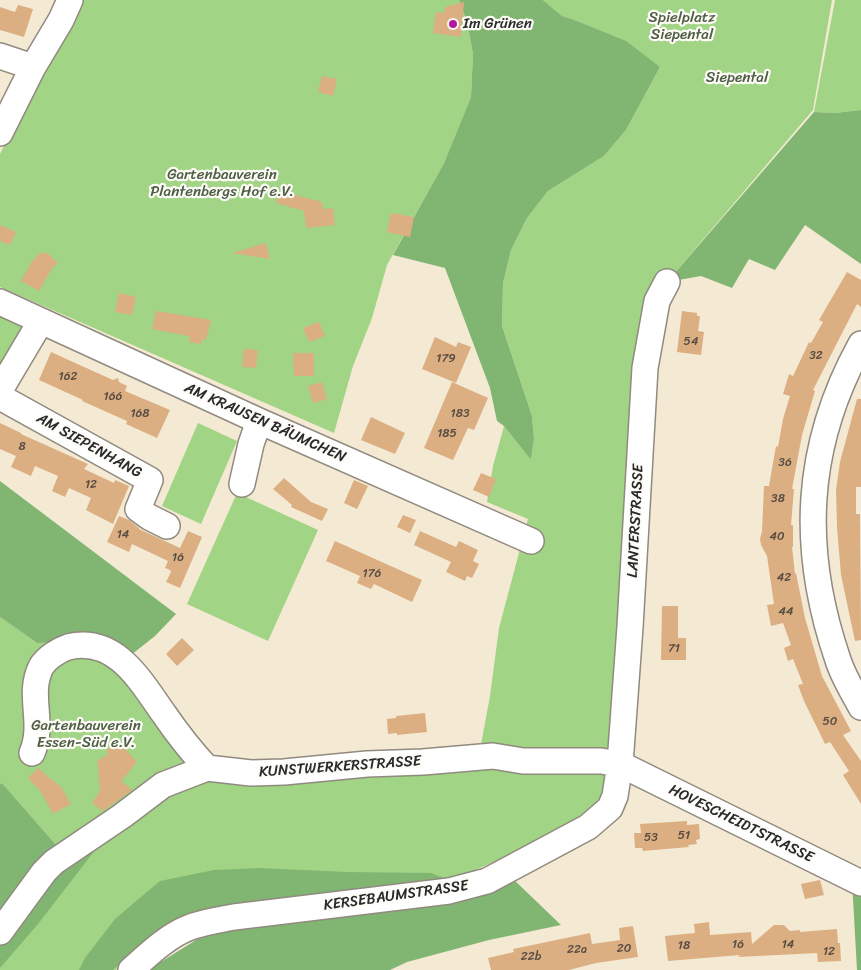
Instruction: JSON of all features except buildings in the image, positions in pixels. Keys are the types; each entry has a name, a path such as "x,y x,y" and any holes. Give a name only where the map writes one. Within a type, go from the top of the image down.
{"street":[{"path":"0,133 33,67 48,45 70,0"},
{"path":"0,56 33,67"},
{"name":"LANTERSTRASSE","path":"620,764 645,368 657,301 667,282"},
{"name":"AM KRAUSEN BÄUMCHEN","path":"0,302 260,422 531,541"},
{"path":"0,390 41,321"},
{"path":"861,344 850,363 832,405 818,458 813,503 813,552 822,604 838,661 861,708"},
{"name":"AM SIEPENHANG","path":"0,397 150,480 138,509 167,526"},
{"path":"242,484 251,444 260,422"},
{"path":"32,753 37,743 38,723 35,701 37,680 42,665 62,649 89,645 104,649 130,668 145,684 174,728 207,768"},
{"name":"KUNSTWERKERSTRASSE","path":"0,932 44,872 54,862 122,816 163,785 207,768 251,773 284,772 367,764 423,762 493,756 523,761 620,764"},
{"name":"HOVESCHEIDTSTRASSE","path":"620,764 861,883"},
{"name":"KERSEBAUMSTRASSE","path":"131,970 170,938 188,928 203,923 234,917 449,891 487,880 588,827 600,818 610,808 615,796 620,764"}],"green space":[{"name":"Gartenbauverein Plantenbergs Hof e.V.","path":"78,0 459,0 467,22 473,54 471,97 444,163 387,265 372,318 353,366 334,433 0,287 0,154"},
{"path":"459,0 543,0 562,16 626,41 660,67 626,130 604,156 548,191 527,218 511,250 503,283 502,326 532,416 534,439 531,460 504,426 497,421 490,388 445,268 393,255 444,163 471,97 473,54 467,22"},
{"name":"Siepental","path":"543,0 832,0 813,110 667,282 657,301 614,796 585,823 447,882 288,902 132,954 116,970 0,970 0,964 57,846 2,783 0,784 0,617 37,643 115,640 151,674 171,714 210,758 229,765 480,750 490,696 499,628 528,519 487,502 493,466 504,426 531,460 534,439 532,416 502,326 503,283 511,250 527,218 548,191 604,156 626,130 660,67 598,30 562,16"},
{"path":"835,0 861,0 861,110 835,113 814,112"},
{"path":"861,110 861,264 805,225 775,270 749,259 732,288 701,276 667,282 814,112 835,113"},
{"path":"0,305 38,323 0,386"},
{"path":"198,423 237,441 201,524 162,506"},
{"path":"0,481 176,614 155,636 131,655 115,640 37,643 0,617"},
{"path":"237,493 318,530 268,641 187,604"},
{"path":"2,783 57,846 99,845 38,924 0,968 0,784"},
{"path":"259,868 431,873 449,880 364,893 132,953 113,970 79,970 85,958 115,919 160,881 214,870"},
{"path":"511,877 561,925 489,940 407,962 390,970 148,970 204,935 293,915"},
{"path":"852,881 861,885 861,970 857,970"}],"place":[{"name":"Im Grünen","path":"453,24"}],"park label":[{"name":"Spielplatz Siepental","path":"682,26"},
{"name":"Gartenbauverein Essen-Süd e.V.","path":"86,734"}]}
